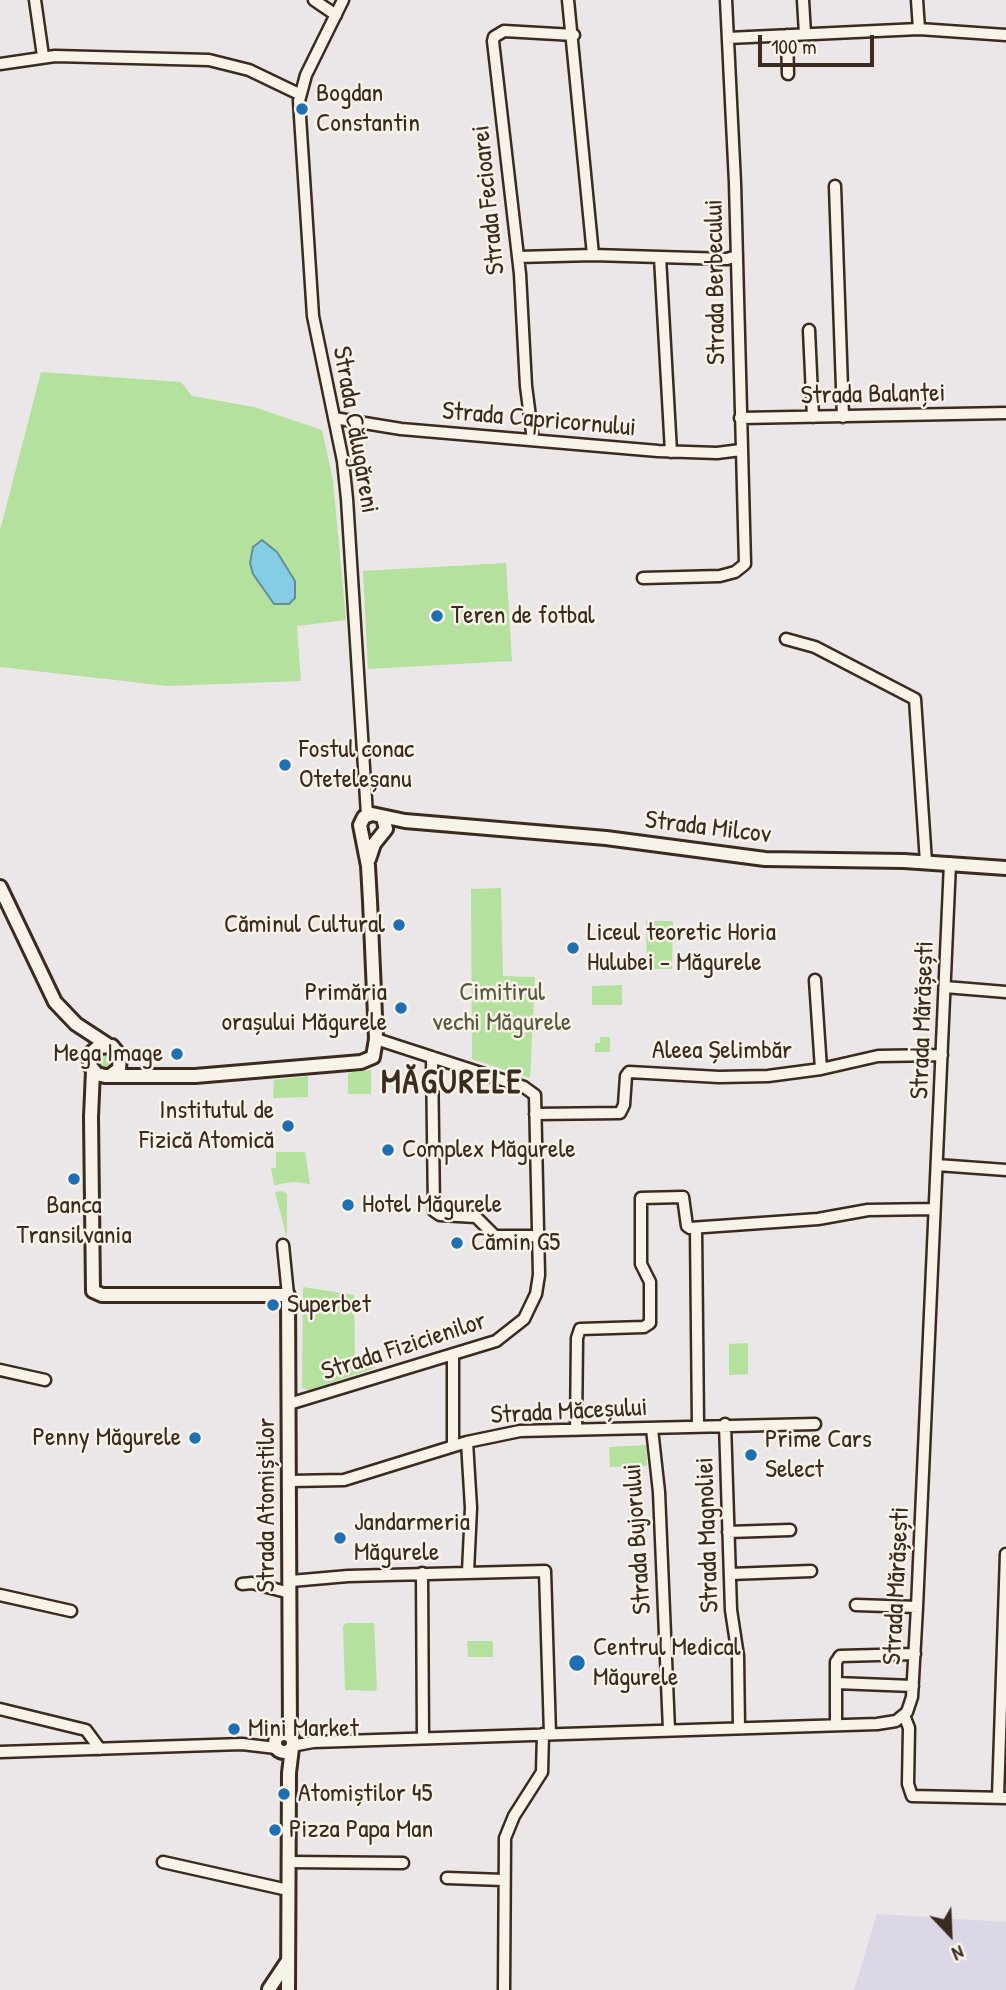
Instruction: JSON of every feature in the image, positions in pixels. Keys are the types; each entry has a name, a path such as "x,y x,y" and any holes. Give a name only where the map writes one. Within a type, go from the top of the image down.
{"main road":[{"path":"102,1074 152,1077 323,1065 370,1059 376,1051 376,1039 368,866 360,825 368,815 376,814 382,829 368,866"},
{"name":"Strada Milcov","path":"382,829 405,821 617,839 765,859 926,862 1006,868"},
{"path":"362,834 370,839 382,829"},
{"path":"0,887 48,991 82,1029 118,1052 121,1060 118,1069 102,1074 91,1088 93,1291 102,1295 288,1294"},
{"path":"82,1029 90,1056 102,1074"},
{"path":"90,1056 95,1048 107,1045"},
{"path":"121,1060 152,1077"},
{"name":"Strada Atomiștilor","path":"284,1742 289,1716 288,1294"},
{"path":"269,1989 278,1987 287,1990 289,1773 284,1742"},
{"path":"269,1989 288,1962"}],"street":[{"path":"35,0 43,56"},
{"path":"314,0 336,15"},
{"name":"Strada Călugăreni","path":"343,0 299,94 313,316 347,499 368,815"},
{"path":"568,0 574,35 593,255"},
{"name":"Strada Berbecului","path":"643,578 720,576 735,572 745,564 737,256 726,0"},
{"path":"803,0 805,34"},
{"path":"917,0 919,29"},
{"path":"728,38 919,29 1006,35"},
{"name":"Strada Fecioarei","path":"533,440 518,257 504,153 494,37 510,31 574,35"},
{"path":"787,35 788,74"},
{"path":"0,64 43,56 209,60 249,70 299,94"},
{"path":"835,186 843,417"},
{"path":"518,257 593,255 727,259 737,256"},
{"path":"660,257 671,452"},
{"path":"809,330 813,417"},
{"name":"Strada Balanței","path":"740,418 1006,413"},
{"name":"Strada Capricornului","path":"334,418 401,429 671,452 741,450"},
{"path":"725,452 741,471"},
{"path":"786,639 815,647 915,699 926,862"},
{"name":"Strada Mărășești","path":"904,1715 912,1703 915,1654 950,863"},
{"path":"815,980 821,1069"},
{"path":"945,987 1006,992"},
{"name":"Strada Fizicienilor","path":"289,1404 453,1357 496,1341 524,1319 538,1286 535,1095 528,1089 376,1039"},
{"name":"Aleea Șelimbăr","path":"535,1114 620,1113 624,1108 626,1076 629,1072 745,1077 821,1069 878,1056 942,1055"},
{"path":"432,1057 434,1211 440,1216 476,1217 495,1236 538,1236"},
{"path":"937,1166 1006,1170"},
{"path":"576,1430 577,1338 580,1329 644,1327 650,1323 650,1282 641,1264 640,1200 683,1197 687,1226 695,1228 818,1219 868,1210 934,1209"},
{"path":"695,1228 698,1426"},
{"name":"Strada Atomiștilor","path":"283,1245 288,1294"},
{"path":"453,1357 453,1446"},
{"path":"0,1370 45,1380"},
{"name":"Strada Măceșului","path":"290,1481 344,1480 467,1442 520,1431 652,1429 725,1424 815,1424"},
{"name":"Strada Magnoliei","path":"725,1424 730,1574 738,1656 739,1728"},
{"name":"Strada Bujorului","path":"652,1429 659,1492 669,1730"},
{"path":"467,1442 471,1508 468,1572"},
{"path":"728,1532 790,1530"},
{"path":"0,1752 886,1723 904,1715 909,1728 908,1784 912,1796 1002,1798 1006,1554"},
{"path":"730,1574 811,1570"},
{"path":"242,1584 290,1587 422,1573 545,1571 547,1734 542,1772 506,1832 503,1880 504,1990"},
{"path":"422,1573 423,1738"},
{"path":"0,1595 71,1611"},
{"path":"856,1605 917,1607"},
{"path":"836,1725 836,1662 843,1654 915,1654"},
{"path":"836,1683 913,1686"},
{"path":"0,1709 86,1730 100,1749"},
{"path":"163,1862 288,1890"},
{"path":"288,1862 403,1863"},
{"path":"447,1878 503,1880"}],"shaded area":[{"path":"877,1914 1006,1922 1006,1990 854,1990"}],"green space":[{"path":"41,372 181,382 192,396 254,407 322,430 333,480 346,620 297,626 301,681 168,686 0,667 0,530"},
{"name":"Teren de fotbal","path":"506,563 512,661 368,669 363,571"},
{"name":"Cimitirul vechi Măgurele","path":"501,888 503,976 535,977 530,1078 472,1059 471,889"},
{"path":"646,921 673,921 672,969 647,969"},
{"path":"622,985 622,1005 592,1005 592,986"},
{"path":"600,1037 610,1037 610,1052 595,1052 595,1043 600,1043"},
{"path":"105,1052 111,1055 114,1061 111,1067 105,1070 99,1067 96,1061 99,1055"},
{"path":"371,1070 371,1094 348,1094 348,1073"},
{"path":"308,1076 308,1097 273,1098 274,1080"},
{"path":"276,1152 305,1152 310,1184 294,1182 274,1185 271,1168 276,1168"},
{"path":"283,1191 287,1194 287,1238 275,1192"},
{"path":"303,1287 354,1295 355,1363 375,1363 375,1368 309,1390 302,1388"},
{"path":"748,1343 748,1374 729,1375 729,1344"},
{"path":"646,1445 647,1466 610,1467 609,1447"},
{"path":"346,1623 374,1623 375,1691 345,1690 343,1626"},
{"path":"467,1641 493,1641 493,1657 468,1657"}],"water":[{"path":"262,540 277,552 295,581 295,598 289,604 274,604 253,574 250,563 253,547"}],"place":[{"name":"Bogdan Constantin","path":"302,109"},
{"name":"Teren de fotbal","path":"437,616"},
{"name":"Fostul conac Oteteleșanu","path":"285,765"},
{"name":"Căminul Cultural","path":"399,925"},
{"name":"Liceul teoretic Horia Hulubei - Măgurele","path":"573,948"},
{"name":"Primăria orașului Măgurele","path":"401,1008"},
{"name":"Mega Image","path":"177,1054"},
{"name":"Institutul de Fizică Atomică","path":"288,1126"},
{"name":"Complex Măgurele","path":"388,1150"},
{"name":"Banca Transilvania","path":"74,1179"},
{"name":"Hotel Măgurele","path":"348,1205"},
{"name":"Cămin G5","path":"457,1243"},
{"name":"Superbet","path":"273,1305"},
{"name":"Penny Măgurele","path":"195,1438"},
{"name":"Prime Cars Select","path":"751,1455"},
{"name":"Jandarmeria Măgurele","path":"340,1538"},
{"name":"Centrul Medical Măgurele","path":"577,1663"},
{"name":"Mini Market","path":"234,1729"},
{"name":"Atomiștilor 45","path":"284,1794"},
{"name":"Pizza Papa Man","path":"275,1830"}],"district":[{"name":"MĂGURELE","path":"452,1084"}]}
